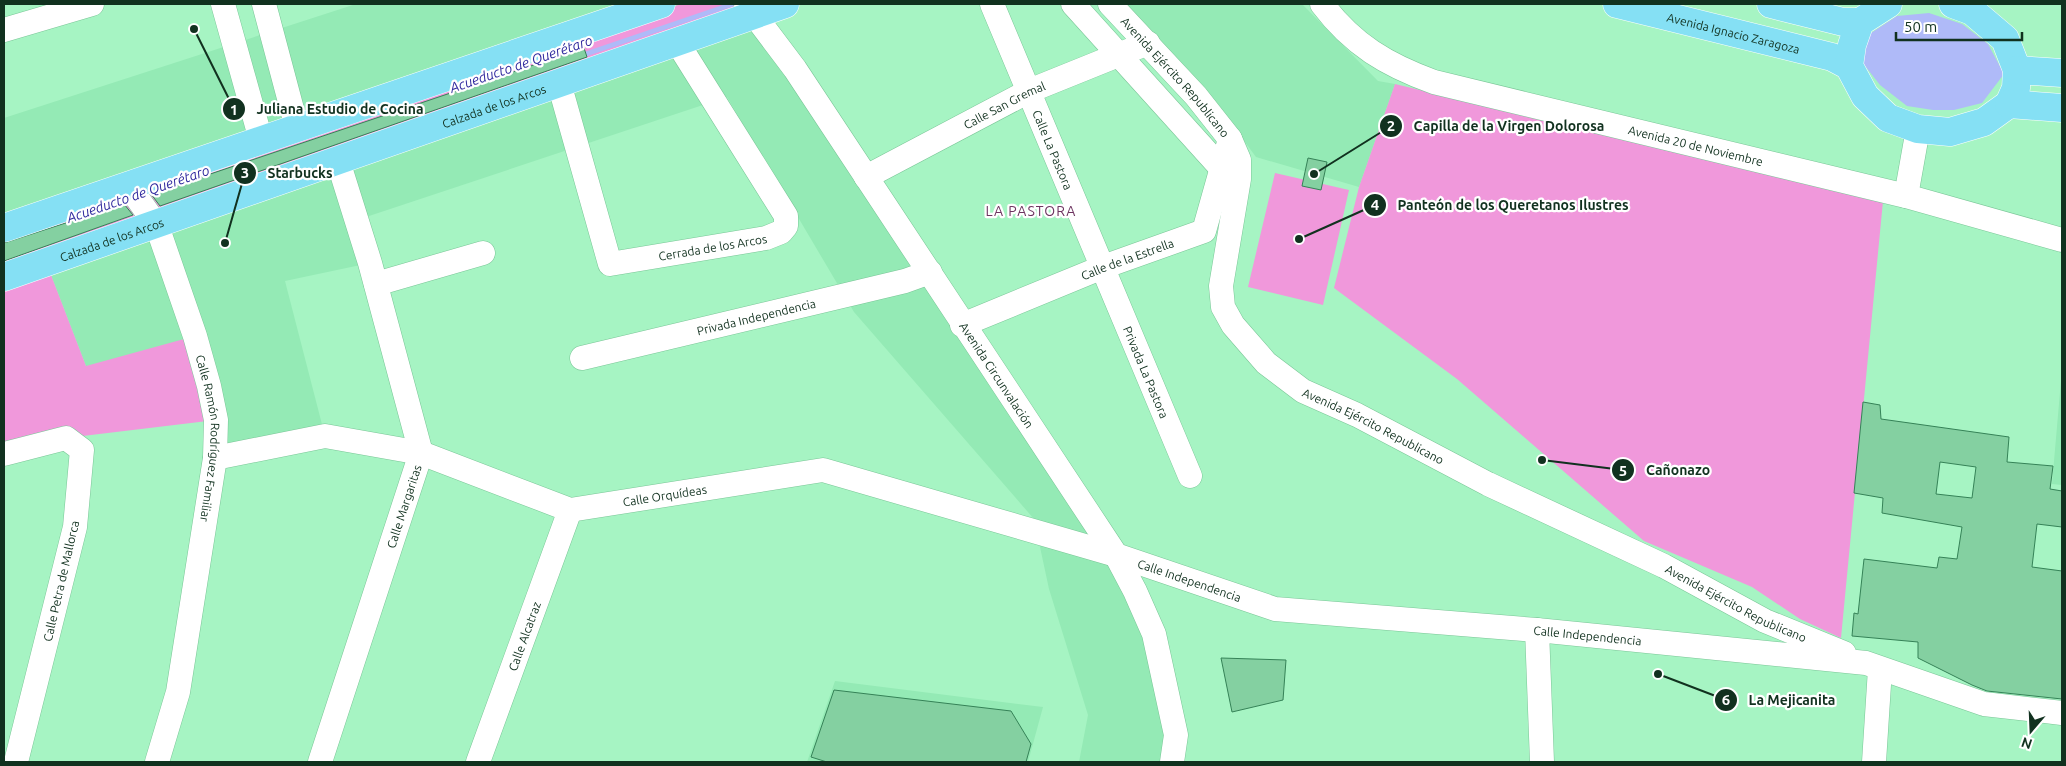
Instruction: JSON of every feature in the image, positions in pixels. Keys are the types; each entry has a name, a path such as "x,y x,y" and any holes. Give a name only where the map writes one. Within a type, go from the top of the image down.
{"main road":[{"path":"4,228 661,4"},
{"path":"1771,4 1844,22 1860,22 1888,4"},
{"name":"Avenida Ignacio Zaragoza","path":"1624,5 1832,57 1849,66"},
{"path":"1860,22 1852,45 1849,66 1865,96 1888,118 1918,129 1950,132 1984,122 2009,104 2016,88 2016,70 2005,39 1966,6"},
{"name":"Calzada de los Arcos","path":"4,277 156,226 677,42 762,7"},
{"path":"2016,70 2062,73"},
{"path":"2009,104 2062,108"}],"street":[{"path":"4,30 32,13 92,4"},
{"path":"223,4 261,140"},
{"path":"264,4 296,128"},
{"name":"Calle La Pastora","path":"992,4 1103,267"},
{"path":"1073,4 1222,169"},
{"name":"Avenida Ejército Republicano","path":"1110,4 1196,96 1230,139 1239,160 1239,179 1221,297 1233,325 1266,363 1317,399 1357,415 1488,484 1664,566 1773,625 1873,666"},
{"name":"Avenida 20 de Noviembre","path":"1322,4 1336,22 1378,58 1399,70 1434,82 1906,196 2062,240"},
{"name":"Avenida Circunvalación","path":"762,7 795,70 1116,555 1135,591 1154,634 1176,735 1172,762"},
{"name":"Cerrada de los Arcos","path":"559,83 610,264 766,238 781,232 786,226 786,216 677,42"},
{"name":"Calle San Gremal","path":"866,176 1030,92 1148,43"},
{"path":"1906,196 1918,129"},
{"name":"Calle de la Estrella","path":"962,325 1103,267 1204,231 1230,139"},
{"name":"Calle Margaritas","path":"320,762 421,453 376,284 338,161"},
{"name":"Calle Ramón Rodríguez Familiar","path":"128,185 156,226 195,336 216,420 216,458 178,692 158,762"},
{"path":"376,284 482,253"},
{"name":"Privada La Pastora","path":"1103,267 1190,476"},
{"name":"Privada Independencia","path":"582,358 905,281 930,272"},
{"name":"Calle Orquídeas","path":"216,458 325,436 421,453 570,510 824,470 1116,555"},
{"name":"Calle Petra de Mallorca","path":"4,454 66,438 82,450 75,527 16,762"},
{"name":"Calle Alcatraz","path":"478,762 570,510"},
{"name":"Calle Independencia","path":"1116,555 1275,609 1537,630 1873,666 1984,704 2062,713"},
{"path":"1537,630 1542,762"},
{"path":"1873,666 1874,762"}],"shaded area":[{"path":"356,4 661,4 4,228 4,118"},
{"path":"681,4 770,4 4,267 4,235"},
{"path":"1117,4 1302,4 1378,81 1395,84 1359,187 1256,157 1239,134"},
{"path":"754,14 1135,591 1172,762 1079,762 1088,715 1049,589 1034,519 854,312 727,97 357,220 370,263 285,281 325,436 215,458 216,420 86,366 46,262"},
{"path":"1395,84 1883,201 1841,638 1800,619 1752,587 1644,541 1457,379 1334,288 1359,187"},
{"path":"1275,173 1349,190 1323,305 1248,287"},
{"path":"46,262 86,366 195,336 216,420 66,438 4,454 4,277"},
{"path":"2062,369 2062,485 2052,484"},
{"path":"835,681 1043,707 1028,762 807,762"}],"water":[{"path":"1929,13 1962,24 1988,44 2004,74 1982,103 1954,110 1933,110 1907,106 1880,85 1862,62 1868,35 1897,16"}],"building":[{"path":"584,48 587,57 160,206 151,194"},
{"path":"1308,158 1327,162 1321,190 1302,186"},
{"path":"124,204 133,215 4,261 4,243"},
{"path":"1863,402 1880,405 1881,419 2009,437 2007,462 2053,466 2050,489 2062,491 2062,527 2037,524 2032,567 2062,571 2062,699 1987,691 1918,658 1918,642 1852,636 1854,613 1858,614 1864,559 1937,568 1939,557 1957,559 1962,527 1882,513 1883,498 1854,493","holes":["1940,462 1976,467 1972,498 1936,494"]},
{"path":"1221,658 1286,660 1283,700 1232,712"},
{"path":"834,690 1011,711 1031,744 1026,762 827,762 811,757"}],"waterway":[{"name":"Acueducto de Querétaro","path":"580,56 733,4"}],"place":[{"name":"Juliana Estudio de Cocina","path":"194,29"},
{"name":"Capilla de la Virgen Dolorosa","path":"1314,174"},
{"name":"Panteón de los Queretanos Ilustres","path":"1299,239"},
{"name":"Starbucks","path":"225,243"},
{"name":"Cañonazo","path":"1542,460"},
{"name":"La Mejicanita","path":"1658,674"}],"district":[{"name":"LA PASTORA","path":"1031,211"}]}
